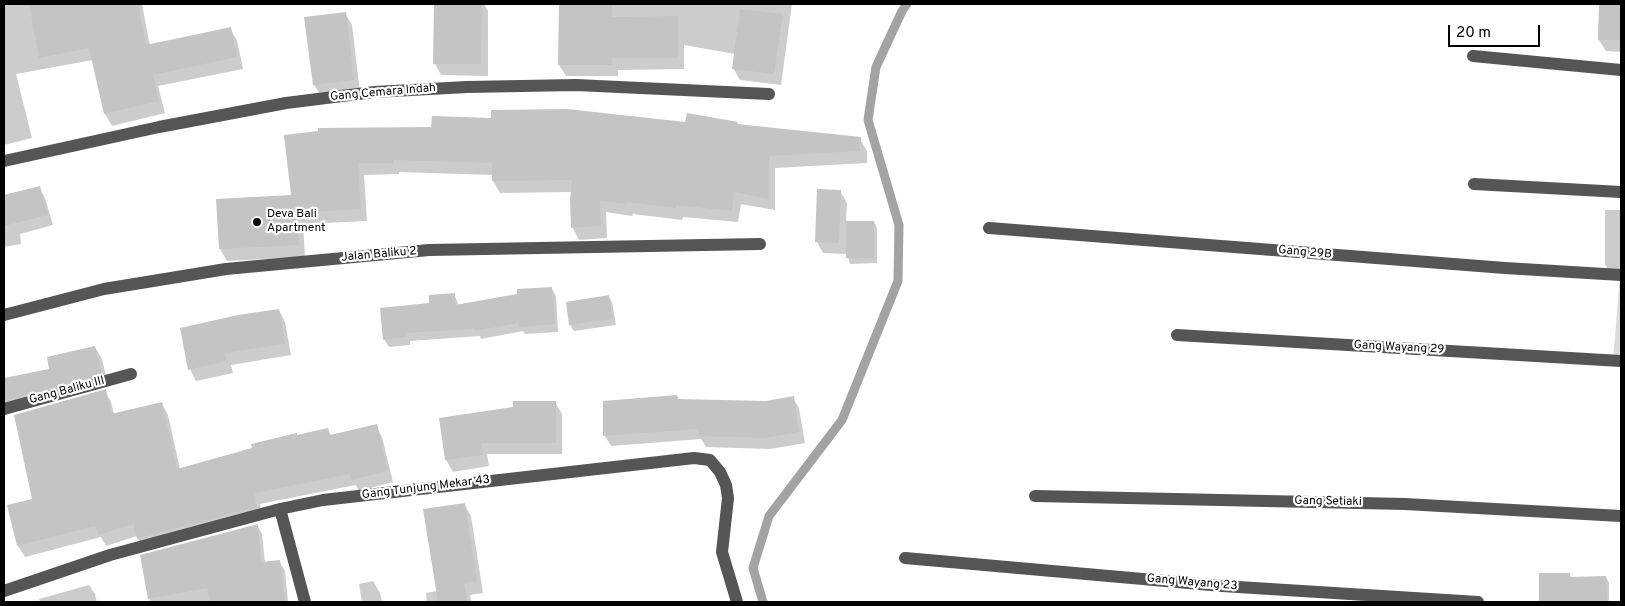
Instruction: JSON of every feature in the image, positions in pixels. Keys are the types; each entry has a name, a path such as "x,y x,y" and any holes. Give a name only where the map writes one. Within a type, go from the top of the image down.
{"street":[{"path":"1473,56 1621,70"},
{"name":"Gang Cemara Indah","path":"4,161 160,127 277,105 374,92 467,87 576,85 769,94"},
{"path":"1474,184 1621,192"},
{"name":"Gang 29B","path":"989,228 1505,268 1621,275"},
{"name":"Jalan Baliku 2","path":"4,315 104,289 244,267 429,250 760,244"},
{"name":"Gang Wayang 29","path":"1177,335 1621,361"},
{"name":"Gang Baliku III","path":"4,409 131,374"},
{"name":"Gang Tunjung Mekar 43","path":"4,591 110,555 280,509 323,500 694,458 710,460 720,472 726,485 728,498 722,552 737,602"},
{"name":"Gang Setiaki","path":"1035,496 1405,504 1621,516"},
{"path":"280,509 305,602"},
{"name":"Gang Wayang 23","path":"905,558 1222,586 1478,602"}],"shaded area":[{"path":"1621,263 1621,362 1613,361"}],"building":[{"path":"29,4 138,4 146,45 231,27 237,57 153,75 159,101 104,114 89,48 39,58"},
{"path":"434,4 482,4 481,64 433,64"},
{"path":"559,4 612,4 612,17 678,16 678,58 612,58 612,65 558,65"},
{"path":"1599,4 1621,4 1621,40 1598,40"},
{"path":"740,9 783,14 774,74 732,69"},
{"path":"346,12 354,80 313,85 304,17"},
{"path":"567,109 685,122 687,113 738,122 737,124 861,137 860,151 769,156 769,199 734,192 732,211 676,205 676,208 600,201 601,226 571,228 570,200 572,180 492,181 492,163 393,160 393,163 358,163 361,209 297,213 299,245 219,249 216,199 291,195 284,135 318,131 318,128 431,127 432,116 491,118 491,110"},
{"path":"40,186 48,215 4,226 4,195"},
{"path":"817,189 841,190 839,243 815,242"},
{"path":"846,221 874,221 874,258 846,258"},
{"path":"552,287 555,324 519,327 519,323 475,331 475,329 406,333 407,337 383,340 380,308 429,303 429,295 455,293 455,305 517,294 517,289"},
{"path":"609,295 613,319 569,325 566,302"},
{"path":"279,309 285,344 225,353 227,361 188,370 180,328 238,315"},
{"path":"95,346 102,374 4,401 4,378 49,369 47,357"},
{"path":"106,389 111,414 162,402 177,469 252,448 251,444 297,433 297,435 328,428 330,435 377,424 388,471 351,480 350,474 255,493 256,507 137,539 134,524 98,535 95,526 17,546 7,505 32,499 14,415"},
{"path":"677,395 678,399 766,401 794,396 799,432 764,438 698,436 698,429 603,436 603,401"},
{"path":"513,401 556,401 556,443 482,443 483,455 445,460 439,418 513,407"},
{"path":"465,503 477,581 464,583 467,602 438,602 423,509"},
{"path":"258,524 261,562 280,560 285,602 210,602 207,588 148,599 140,555"},
{"path":"1539,573 1570,573 1570,577 1606,576 1607,602 1539,602"}],"waterway":[{"path":"763,602 753,568 769,516 842,420 898,281 899,225 868,120 876,67 907,4"}],"place":[{"name":"Deva Bali Apartment","path":"257,222"}]}
